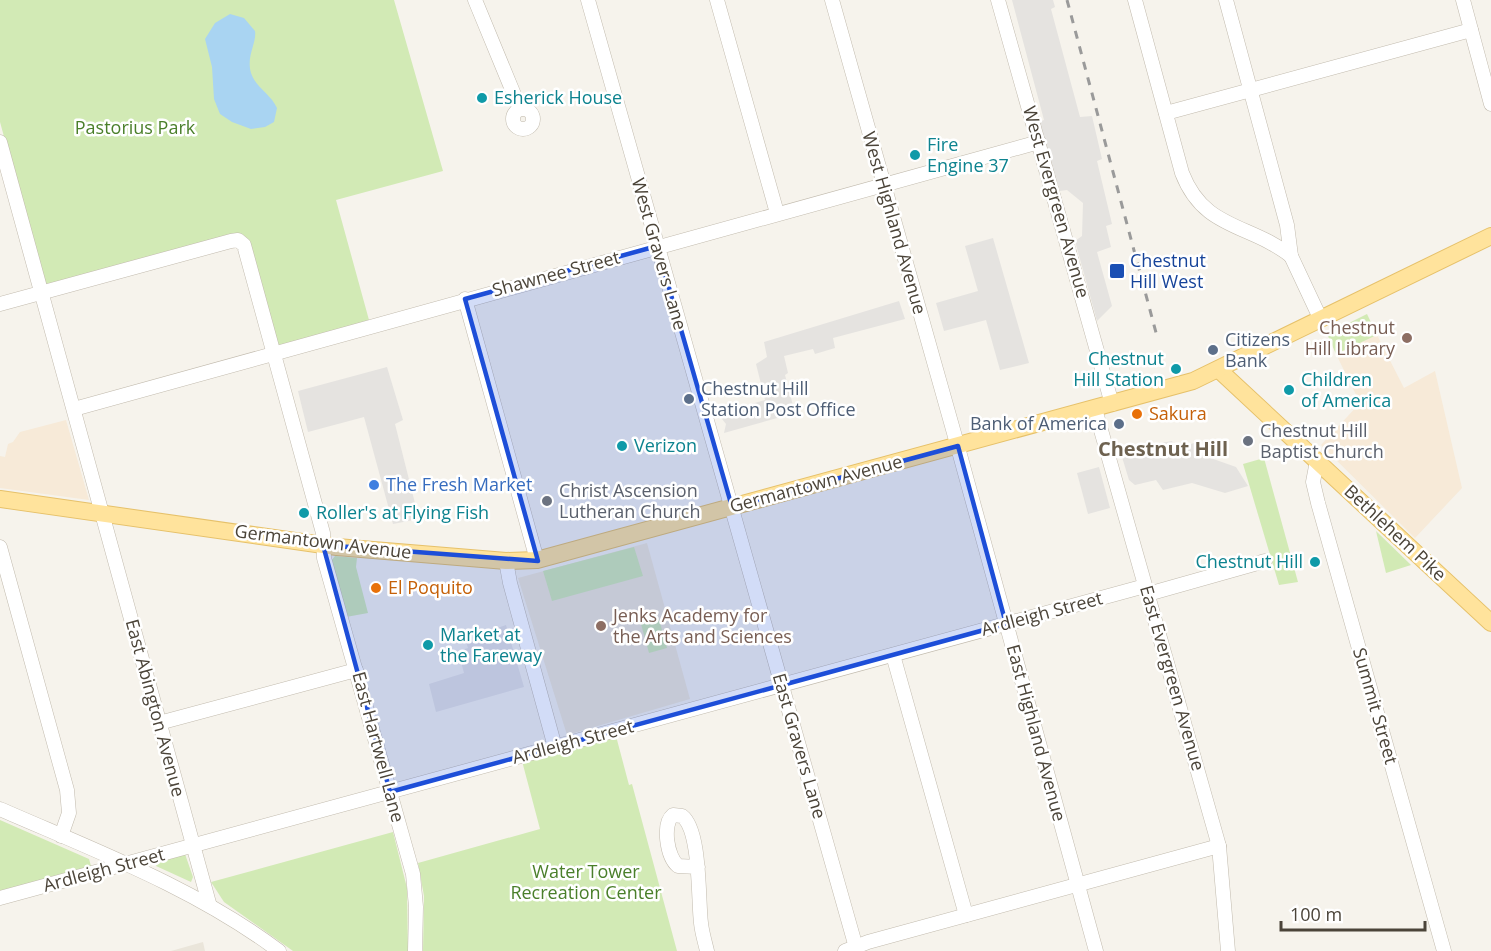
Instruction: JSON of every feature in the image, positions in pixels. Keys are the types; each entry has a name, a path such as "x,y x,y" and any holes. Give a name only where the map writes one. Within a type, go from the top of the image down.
{"main road":[{"name":"Germantown Avenue","path":"0,499 323,545 506,561 537,560 1187,383 1219,370 1491,236"},
{"name":"Bethlehem Pike","path":"1219,370 1491,623"}],"street":[{"path":"475,0 520,109"},
{"name":"West Gravers Lane","path":"588,0 732,507"},
{"path":"717,0 777,213"},
{"name":"West Highland Avenue","path":"832,0 958,446"},
{"name":"West Evergreen Avenue","path":"998,0 1112,404"},
{"path":"1135,0 1182,173 1196,201 1216,218 1291,256"},
{"path":"1226,0 1287,225 1291,256 1321,320"},
{"path":"1463,0 1491,104"},
{"path":"1166,113 1471,30"},
{"name":"East Abington Avenue","path":"0,142 208,903"},
{"name":"Shawnee Street","path":"74,409 1039,142"},
{"name":"East Hartwell Lane","path":"42,293 231,241 241,241 245,248 276,353 323,533 324,558 414,883 416,951"},
{"path":"0,304 42,293"},
{"path":"465,299 537,560"},
{"name":"East Evergreen Avenue","path":"1095,409 1219,846 1228,951"},
{"name":"East Highland Avenue","path":"958,446 1095,951"},
{"name":"Summit Street","path":"1317,461 1313,482 1318,503 1444,951"},
{"name":"East Gravers Lane","path":"732,507 852,950"},
{"path":"0,547 67,790 69,813 61,836"},
{"path":"506,561 510,584 555,747"},
{"name":"Ardleigh Street","path":"0,898 1006,624 1265,561"},
{"path":"893,655 966,915"},
{"path":"159,723 356,670"},
{"path":"0,809 208,903 279,951"},
{"path":"852,950 966,915 1219,846"},
{"path":"698,867 700,920 707,951"}],"highlighted area":[{"path":"657,246 732,507 958,446 1006,624 390,792 323,545 538,561 465,299"}],"shaded area":[{"path":"1012,0 1053,0 1055,7 1051,9 1080,117 1092,116 1102,159 1097,161 1112,224 1106,226 1111,247 1097,252 1112,306 1097,321 1075,241 1082,236 1083,203 1067,190 1060,191 1038,122 1044,120"},
{"path":"993,238 1029,363 1000,370 986,320 944,331 936,303 978,291 965,246"},
{"path":"899,301 905,319 833,338 835,348 815,354 813,349 784,356 788,373 785,375 795,413 724,433 726,424 718,414 765,400 756,364 767,357 764,342"},
{"path":"1377,335 1404,388 1435,371 1462,488 1415,538 1321,445 1360,403 1336,354"},
{"path":"387,367 403,420 395,424 419,519 393,524 364,417 308,432 298,391"},
{"path":"66,420 89,500 0,488 0,456 5,457 8,444 13,442 20,432"},
{"path":"1172,441 1175,449 1197,442 1202,455 1236,467 1248,486 1225,493 1192,483 1163,490 1156,480 1135,485 1129,480 1122,457 1134,454 1140,447"},
{"path":"1099,467 1110,508 1088,514 1077,473"},
{"name":"Jenks Academy for the Arts and Sciences","path":"647,543 690,699 567,735 518,578"},
{"path":"506,625 524,687 436,712 429,684 464,673 458,651 468,648 465,639"},
{"path":"203,942 205,951 171,951"}],"green space":[{"name":"Pastorius Park","path":"0,0 394,0 443,171 336,200 369,320 284,346 278,345 248,242 49,285 44,283 0,122"},
{"path":"1367,314 1377,335 1336,354 1327,334"},
{"path":"1264,458 1298,582 1279,585 1243,464"},
{"path":"1376,531 1411,565 1386,573"},
{"path":"634,547 643,576 552,601 543,571"},
{"path":"335,556 357,558 356,567 368,613 346,617 331,561"},
{"path":"659,619 667,648 649,653 641,624"},
{"name":"Water Tower Recreation Center","path":"616,736 629,785 632,784 677,951 423,951 424,896 418,863 540,829 522,761"},
{"path":"0,820 89,859 91,866 0,892"},
{"path":"393,832 407,888 408,951 293,951 224,902 211,882"},
{"path":"185,854 193,877 191,882 156,866 158,861"}],"water":[{"path":"230,14 244,18 255,31 250,61 251,73 256,83 277,108 274,122 265,127 251,129 232,122 220,114 214,99 212,67 205,39 215,23"}],"railway":[{"path":"1067,0 1158,340"}],"place":[{"name":"Esherick House","path":"482,98"},
{"name":"Fire Engine 37","path":"915,155"},
{"name":"Chestnut Hill West","path":"1117,271"},
{"name":"Chestnut Hill Library","path":"1407,338"},
{"name":"Citizens Bank","path":"1213,350"},
{"name":"Chestnut Hill Station","path":"1176,369"},
{"name":"Children of America","path":"1289,390"},
{"name":"Chestnut Hill Station Post Office","path":"689,399"},
{"name":"Sakura","path":"1137,414"},
{"name":"Bank of America","path":"1119,424"},
{"name":"Chestnut Hill Baptist Church","path":"1248,441"},
{"name":"Verizon","path":"622,446"},
{"name":"The Fresh Market","path":"374,485"},
{"name":"Christ Ascension Lutheran Church","path":"547,501"},
{"name":"Roller's at Flying Fish","path":"304,513"},
{"name":"Chestnut Hill","path":"1315,562"},
{"name":"El Poquito","path":"376,588"},
{"name":"Jenks Academy for the Arts and Sciences","path":"601,626"},
{"name":"Market at the Fareway","path":"428,645"}],"district":[{"name":"Chestnut Hill","path":"1163,449"}]}
